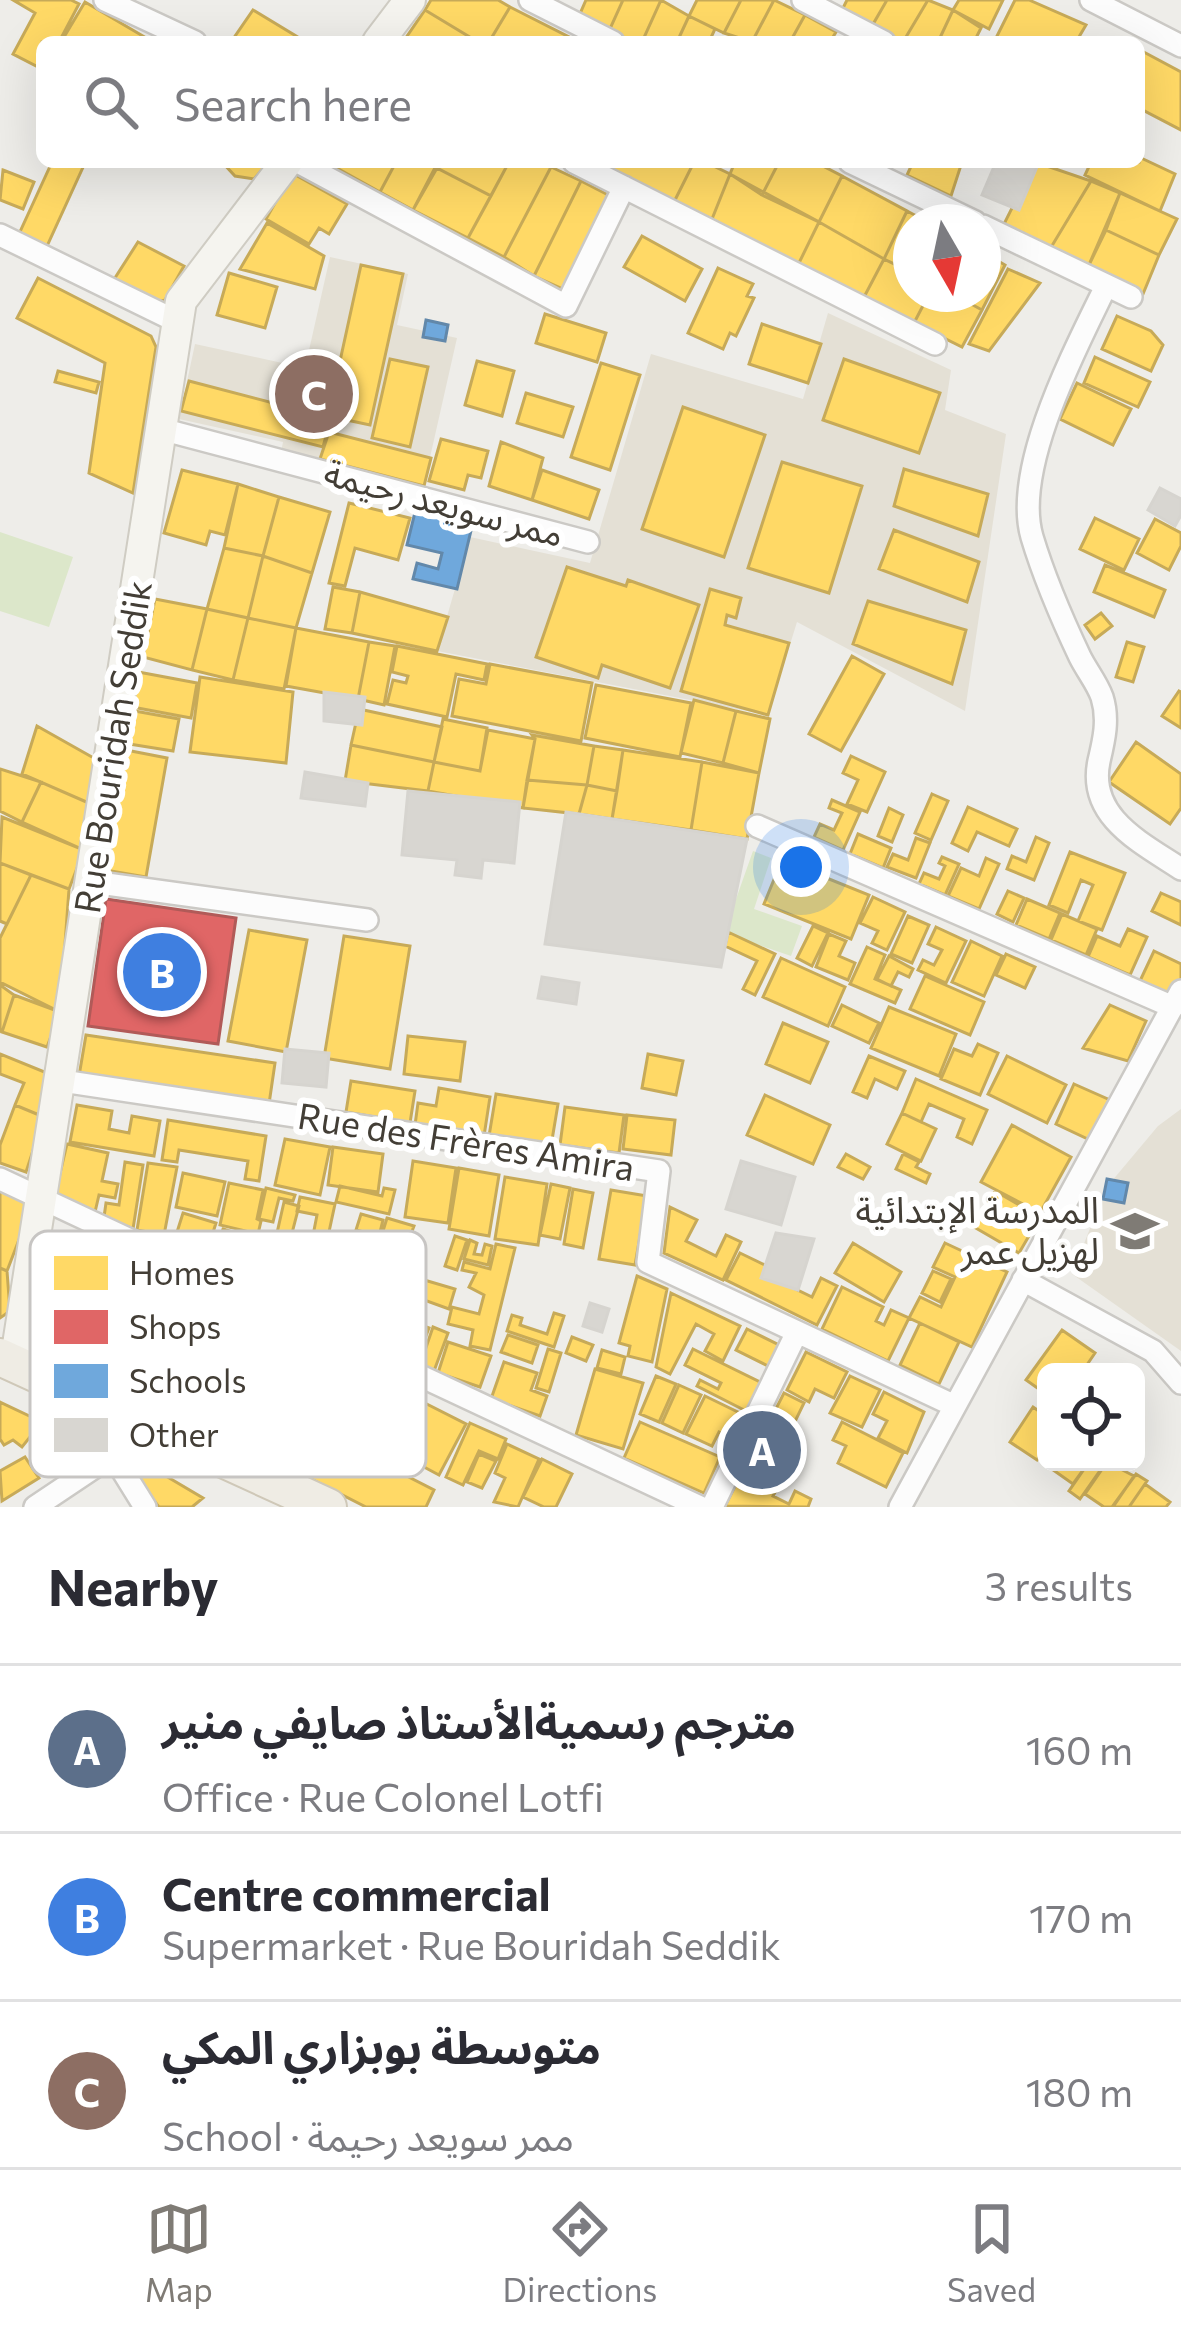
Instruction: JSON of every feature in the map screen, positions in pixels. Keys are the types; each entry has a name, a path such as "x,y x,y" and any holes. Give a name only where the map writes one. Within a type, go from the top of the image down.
{"main road":[{"path":"383,36 410,0"},
{"name":"Rue Bouridah Seddik","path":"37,1231 182,301 282,168"},
{"name":"Rue Bouridah Seddik","path":"8,1361 30,1263"},
{"path":"264,1477 328,1507"}],"street":[{"path":"105,0 182,36"},
{"path":"530,0 601,36"},
{"path":"803,0 872,36"},
{"path":"1091,0 1181,46"},
{"path":"309,168 566,306 624,187"},
{"path":"586,168 935,344"},
{"path":"893,171 946,204"},
{"path":"0,235 178,322"},
{"path":"1001,235 1131,297"},
{"path":"1106,286 1044,426 1027,503 1028,519 1038,556 1103,700 1106,734 1096,780 1103,804 1118,826 1181,869"},
{"name":"ممر سويعد رحيمة","path":"161,429 588,542"},
{"path":"758,826 1177,999 900,1507"},
{"path":"92,882 368,920"},
{"name":"Rue des Frères Amira","path":"62,1081 659,1171 648,1262 955,1406"},
{"path":"0,1179 110,1231"},
{"path":"1023,1280 1153,1352 1181,1383"},
{"path":"712,1507 797,1332"},
{"path":"426,1379 700,1507"},
{"path":"35,1507 82,1477"},
{"path":"127,1477 146,1507"}],"shaded area":[{"path":"330,257 408,274 397,325 457,338 424,484 281,452 283,442 179,419 195,344 305,368"},
{"path":"828,313 951,370 945,410 1006,434 965,711 797,622 768,715 437,651 470,537 590,563 651,354 803,399"},
{"name":"المدرسة الإبتدائية لهزيل عمر","path":"1181,1109 1181,1351 1072,1274 1106,1188 1158,1126"}],"green space":[{"path":"0,532 73,557 49,627 0,611"},
{"path":"753,851 771,858 754,909 802,926 791,956 724,933"}],"building: Homes":[{"path":"13,0 79,4 62,36 36,36 36,66 13,54 35,13"},
{"path":"431,0 498,0 510,7 493,36 468,36 425,10"},
{"path":"586,0 623,0 609,31 579,16"},
{"path":"623,0 661,0 645,36 609,31"},
{"path":"661,0 689,16 680,36 645,36"},
{"path":"697,0 741,0 724,33 689,16"},
{"path":"741,0 774,0 755,36 724,33"},
{"path":"774,0 805,15 793,36 755,36"},
{"path":"847,0 887,0 872,26 842,10"},
{"path":"887,0 928,0 907,36 891,36 872,26"},
{"path":"928,0 953,10 941,36 907,36"},
{"path":"959,0 1003,0 989,29 953,10"},
{"path":"1015,0 1029,0 1086,25 1080,36 997,36"},
{"path":"85,2 143,36 65,36"},
{"path":"510,7 567,36 493,36"},
{"path":"253,10 296,36 235,36"},
{"path":"425,10 468,36 407,36"},
{"path":"953,10 981,28 977,36 941,36"},
{"path":"805,15 836,32 834,36 793,36"},
{"path":"689,16 715,29 712,36 680,36"},
{"path":"1145,53 1181,72 1181,130 1145,111"},
{"path":"1145,160 1175,174 1160,211 1085,175 1088,168 1145,168"},
{"path":"49,168 83,168 47,246 19,234"},
{"path":"228,168 264,168 254,179 235,176"},
{"path":"337,168 393,168 380,192"},
{"path":"393,168 435,168 413,210 380,192"},
{"path":"437,168 506,168 491,196"},
{"path":"437,168 491,196 468,238 413,210"},
{"path":"506,168 550,168 504,257 468,238"},
{"path":"550,168 581,181 534,276 504,257"},
{"path":"604,168 691,168 674,202"},
{"path":"691,168 718,168 730,174 712,219 674,202"},
{"path":"732,168 776,168 762,195 730,174"},
{"path":"776,168 827,168 842,176 819,222 762,195"},
{"path":"910,168 960,168 951,196 907,175"},
{"path":"1032,168 1053,168 1091,181 1050,249 1001,235"},
{"path":"3,170 34,182 23,209 0,200"},
{"path":"292,173 347,204 329,234 319,228 309,244 266,219"},
{"path":"730,174 819,222 797,267 712,219"},
{"path":"842,176 894,204 893,240 884,259 819,222"},
{"path":"581,181 614,198 572,293 534,276"},
{"path":"1091,181 1120,193 1088,267 1050,249"},
{"path":"1120,193 1177,219 1159,255 1106,230"},
{"path":"819,222 884,259 863,299 797,267"},
{"path":"267,223 324,256 315,289 240,269"},
{"path":"1106,230 1159,255 1143,294 1088,267"},
{"path":"642,236 702,269 685,301 624,267"},
{"path":"893,240 893,263 884,259"},
{"path":"138,242 184,266 165,300 152,304 113,281"},
{"path":"884,259 893,263 893,312 920,312 914,323 863,299"},
{"path":"361,265 403,274 370,425 328,416"},
{"path":"718,268 753,284 747,296 754,298 736,336 730,333 723,349 688,333"},
{"path":"1008,269 1040,283 989,351 969,344 986,312 1001,312 1001,282"},
{"path":"229,273 277,287 265,328 217,315"},
{"path":"38,278 151,336 156,347 133,493 89,473 105,363 17,318"},
{"path":"920,312 981,312 962,347 914,323"},
{"path":"545,314 606,333 597,362 536,343"},
{"path":"1117,316 1151,331 1163,345 1151,371 1102,349"},
{"path":"762,324 821,344 808,383 749,364"},
{"path":"1095,357 1150,382 1138,407 1084,383"},
{"path":"390,359 428,367 410,447 372,438"},
{"path":"844,359 940,393 919,453 823,420"},
{"path":"477,361 514,371 502,416 465,405"},
{"path":"601,363 640,375 610,470 571,457"},
{"path":"58,371 99,382 96,393 55,382"},
{"path":"189,381 331,418 323,447 181,411"},
{"path":"1077,383 1131,409 1113,445 1060,419"},
{"path":"526,393 573,407 563,437 517,423"},
{"path":"683,407 765,435 724,557 642,529"},
{"path":"329,432 431,458 424,486 320,459"},
{"path":"441,439 488,451 481,478 468,475 464,490 429,481"},
{"path":"501,442 543,458 532,500 489,486"},
{"path":"782,462 862,486 829,593 748,568"},
{"path":"904,469 988,494 978,536 894,506"},
{"path":"182,470 238,484 225,535 210,531 206,545 164,533"},
{"path":"542,470 599,490 589,519 532,500"},
{"path":"238,484 279,497 263,556 224,548"},
{"path":"279,497 330,512 312,573 263,556"},
{"path":"349,503 410,518 398,560 355,548 345,586 329,583"},
{"path":"1095,518 1139,539 1124,570 1080,549"},
{"path":"1155,519 1181,533 1181,546 1169,570 1137,553"},
{"path":"894,530 979,562 967,602 879,569"},
{"path":"224,548 263,556 248,618 207,609"},
{"path":"263,556 312,573 296,628 248,618"},
{"path":"1105,565 1165,590 1154,617 1094,592"},
{"path":"567,567 626,586 628,580 699,605 670,688 602,665 598,678 536,657"},
{"path":"333,587 360,592 352,633 325,629"},
{"path":"710,589 741,598 736,618 727,615 725,625 789,643 768,715 681,691"},
{"path":"360,592 448,617 437,651 352,633"},
{"path":"155,599 207,609 192,670 143,657"},
{"path":"868,601 966,630 952,684 853,644"},
{"path":"207,609 248,618 233,680 192,670"},
{"path":"1101,613 1112,626 1095,639 1085,625"},
{"path":"248,618 296,628 284,689 233,680"},
{"path":"296,628 369,642 358,699 286,686"},
{"path":"369,642 395,646 384,705 358,699"},
{"path":"1127,642 1144,647 1133,682 1116,677"},
{"path":"397,646 487,664 484,680 456,674 447,717 387,704 393,680 406,683 408,676 392,672"},
{"path":"852,656 884,674 841,751 809,734"},
{"path":"490,664 592,683 581,741 452,716 459,679 486,684"},
{"path":"133,671 197,683 191,718 127,706"},
{"path":"200,677 293,692 286,763 190,752"},
{"path":"596,685 691,703 680,757 585,738"},
{"path":"1181,692 1181,728 1162,716"},
{"path":"694,700 736,711 723,763 681,753"},
{"path":"359,709 442,727 434,762 351,745"},
{"path":"129,710 179,719 173,751 123,743"},
{"path":"736,711 770,719 759,773 723,763"},
{"path":"443,719 487,728 480,771 434,762"},
{"path":"37,726 99,761 91,804 22,774"},
{"path":"488,730 535,739 523,808 428,791 434,762 480,771"},
{"path":"532,735 594,746 587,785 527,780"},
{"path":"1136,742 1181,774 1181,808 1170,824 1109,782"},
{"path":"351,745 434,762 428,791 345,781"},
{"path":"594,746 623,750 617,791 587,785"},
{"path":"126,750 167,758 146,877 105,870"},
{"path":"623,750 702,762 691,830 612,819"},
{"path":"851,756 885,772 867,812 847,804 858,780 843,773"},
{"path":"702,762 759,773 747,839 691,830"},
{"path":"0,769 41,782 22,822 0,811"},
{"path":"527,780 587,785 579,814 523,808"},
{"path":"41,782 91,804 84,850 22,822"},
{"path":"587,785 617,791 612,819 579,814"},
{"path":"932,794 948,801 931,840 915,833"},
{"path":"832,800 860,812 843,850 814,837 820,824 834,830 842,813 829,808"},
{"path":"968,807 1017,829 1009,846 977,832 968,851 952,843"},
{"path":"889,808 903,815 892,842 878,836"},
{"path":"2,817 84,850 69,889 0,863"},
{"path":"858,834 891,848 883,868 850,854"},
{"path":"1036,837 1049,843 1034,880 1007,869 1012,856 1026,862"},
{"path":"916,838 930,843 916,878 887,867 893,854 908,860"},
{"path":"1070,852 1125,873 1102,930 1078,921 1093,885 1081,880 1068,913 1049,905"},
{"path":"942,857 959,864 945,895 919,884 924,873 939,879 945,866 939,863"},
{"path":"986,858 999,864 979,909 948,896 961,868 979,876"},
{"path":"782,860 869,895 851,939 764,904"},
{"path":"0,863 31,875 7,924 0,921"},
{"path":"31,875 69,889 60,1012 0,982 0,938"},
{"path":"1008,891 1024,898 1013,922 997,914"},
{"path":"1161,893 1181,902 1181,925 1152,911"},
{"path":"873,897 905,912 887,950 872,943 878,931 860,923"},
{"path":"1027,899 1060,913 1049,939 1016,925"},
{"path":"1062,914 1097,929 1086,955 1051,940"},
{"path":"908,916 929,925 912,963 891,954"},
{"path":"813,926 828,933 812,966 797,958"},
{"path":"936,927 966,941 946,983 918,970 923,960 934,965 942,950 928,944"},
{"path":"1128,929 1147,937 1130,975 1088,957 1097,936 1120,946"},
{"path":"249,930 307,940 286,1052 228,1041"},
{"path":"728,932 775,954 755,995 743,989 757,961 725,946"},
{"path":"829,934 846,941 839,956 855,963 848,980 816,967"},
{"path":"344,936 410,946 390,1069 324,1058"},
{"path":"971,941 1002,956 984,996 952,982"},
{"path":"867,947 885,955 875,979 901,990 895,1003 850,984"},
{"path":"1154,951 1181,964 1181,979 1172,998 1139,983"},
{"path":"1006,954 1035,967 1025,988 996,975"},
{"path":"889,956 913,969 909,977 898,972 891,986 877,979"},
{"path":"781,958 845,987 828,1026 763,997"},
{"path":"925,976 984,1002 970,1035 910,1009"},
{"path":"0,985 14,995 2,1032 0,1031"},
{"path":"14,995 60,1012 47,1047 2,1032"},
{"path":"842,1005 879,1023 869,1043 832,1026"},
{"path":"1110,1005 1146,1021 1128,1061 1083,1048"},
{"path":"889,1007 956,1034 939,1076 871,1048"},
{"path":"783,1023 828,1042 810,1083 766,1064"},
{"path":"86,1035 275,1063 269,1104 79,1076"},
{"path":"408,1036 465,1042 460,1081 404,1074"},
{"path":"978,1044 998,1053 980,1095 941,1079 954,1049 972,1056"},
{"path":"0,1054 47,1073 44,1117 15,1105 24,1083 0,1074"},
{"path":"648,1054 683,1061 676,1095 642,1088"},
{"path":"869,1056 905,1071 897,1089 875,1079 867,1098 853,1092"},
{"path":"1007,1056 1066,1085 1047,1123 988,1094"},
{"path":"916,1079 987,1110 972,1144 957,1137 964,1119 929,1104 921,1122 902,1113"},
{"path":"351,1081 415,1091 410,1123 346,1112"},
{"path":"1074,1084 1110,1100 1092,1141 1056,1124"},
{"path":"439,1088 490,1097 484,1136 415,1125 418,1103 436,1106"},
{"path":"496,1094 558,1104 551,1146 489,1136"},
{"path":"765,1095 830,1125 813,1164 747,1135"},
{"path":"15,1105 44,1117 26,1172 0,1163 0,1145"},
{"path":"77,1105 112,1111 109,1129 129,1133 132,1116 160,1121 154,1156 70,1142"},
{"path":"565,1107 624,1115 619,1153 560,1145"},
{"path":"902,1113 936,1129 921,1161 887,1144"},
{"path":"627,1115 675,1120 671,1155 623,1149"},
{"path":"168,1120 266,1136 259,1181 245,1179 248,1161 179,1150 177,1162 162,1160"},
{"path":"1012,1125 1071,1157 1040,1213 981,1182"},
{"path":"285,1139 330,1147 320,1195 275,1185"},
{"path":"67,1144 108,1153 102,1181 118,1184 115,1198 99,1195 95,1212 53,1203"},
{"path":"333,1147 383,1154 378,1192 328,1185"},
{"path":"846,1154 870,1167 863,1179 838,1167"},
{"path":"903,1154 930,1174 926,1183 896,1169"},
{"path":"413,1161 456,1168 448,1223 405,1217"},
{"path":"125,1162 143,1165 133,1229 104,1217 106,1203 119,1205"},
{"path":"148,1163 177,1167 165,1231 137,1230"},
{"path":"459,1168 499,1175 489,1236 449,1229"},
{"path":"183,1173 225,1182 217,1216 176,1207"},
{"path":"505,1177 547,1184 538,1245 495,1239"},
{"path":"229,1183 263,1190 259,1231 220,1225"},
{"path":"551,1184 570,1188 560,1239 540,1235"},
{"path":"340,1186 382,1196 384,1188 395,1190 389,1214 336,1202"},
{"path":"266,1188 295,1195 293,1201 279,1198 273,1222 259,1219"},
{"path":"573,1189 593,1193 583,1248 564,1244"},
{"path":"0,1190 33,1203 7,1271 0,1268"},
{"path":"611,1190 647,1196 635,1265 599,1259"},
{"path":"995,1191 1040,1217 1019,1253 974,1227"},
{"path":"300,1197 335,1204 329,1231 314,1231 317,1215 297,1211"},
{"path":"284,1202 299,1206 293,1231 277,1231"},
{"path":"670,1207 697,1220 686,1241 716,1256 726,1235 741,1242 723,1280 664,1253"},
{"path":"183,1213 216,1223 213,1231 177,1231"},
{"path":"361,1214 383,1220 380,1231 356,1230"},
{"path":"387,1218 414,1226 412,1231 383,1231"},
{"path":"455,1236 467,1240 457,1270 445,1266"},
{"path":"470,1240 477,1243 474,1254 482,1255 485,1244 492,1246 488,1265 464,1259"},
{"path":"853,1243 901,1272 884,1302 835,1273"},
{"path":"945,1243 1007,1272 972,1347 909,1318 920,1297 941,1307 955,1277 933,1267"},
{"path":"496,1244 515,1248 490,1350 470,1346 473,1330 448,1324 452,1307 479,1314 484,1295 469,1287 476,1273 462,1270 464,1262 490,1269"},
{"path":"740,1253 769,1267 765,1274 812,1297 821,1278 837,1286 817,1325 726,1280"},
{"path":"0,1268 7,1271 10,1311 0,1318"},
{"path":"933,1271 951,1279 940,1302 922,1293"},
{"path":"637,1276 667,1289 652,1362 628,1356 630,1346 619,1343"},
{"path":"426,1281 455,1289 449,1309 426,1301"},
{"path":"842,1287 883,1307 876,1321 884,1325 891,1310 909,1318 888,1361 822,1329"},
{"path":"671,1293 740,1326 723,1361 705,1351 714,1334 696,1324 670,1374 656,1367"},
{"path":"554,1313 564,1316 554,1347 507,1331 512,1315 522,1318 520,1325 547,1334"},
{"path":"920,1323 959,1342 939,1384 900,1365"},
{"path":"433,1327 448,1333 434,1371 426,1368"},
{"path":"747,1329 781,1346 770,1367 736,1350"},
{"path":"1062,1330 1095,1353 1088,1363 1038,1363"},
{"path":"508,1335 538,1345 532,1363 501,1352"},
{"path":"572,1337 593,1345 586,1361 566,1353"},
{"path":"448,1342 491,1356 480,1387 438,1373"},
{"path":"548,1349 561,1353 549,1392 536,1388"},
{"path":"693,1349 764,1384 750,1413 697,1386 700,1380 718,1389 721,1383 685,1365"},
{"path":"602,1350 625,1357 621,1374 597,1368"},
{"path":"806,1352 847,1372 834,1398 815,1389 809,1402 787,1390"},
{"path":"504,1362 537,1373 531,1390 547,1396 540,1416 491,1399"},
{"path":"1037,1365 1037,1388 1026,1380"},
{"path":"595,1369 643,1383 623,1449 576,1435"},
{"path":"656,1376 676,1384 659,1422 640,1414"},
{"path":"850,1376 880,1390 862,1427 830,1413"},
{"path":"679,1385 701,1395 683,1433 662,1423"},
{"path":"884,1392 924,1412 907,1453 878,1438 887,1421 873,1414"},
{"path":"784,1393 804,1403 787,1438 766,1428"},
{"path":"705,1396 750,1418 739,1442 719,1432 712,1446 686,1434"},
{"path":"0,1402 30,1416 30,1437 22,1447 13,1440 4,1445"},
{"path":"426,1404 466,1424 439,1475 426,1468"},
{"path":"1033,1407 1037,1410 1037,1460 1010,1442"},
{"path":"640,1422 720,1457 704,1493 624,1458"},
{"path":"842,1422 903,1453 886,1487 838,1463 846,1446 833,1440"},
{"path":"470,1423 506,1439 498,1459 479,1451 463,1485 446,1477"},
{"path":"764,1431 776,1437 758,1472 746,1465"},
{"path":"507,1444 539,1459 518,1507 494,1502 505,1478 495,1473"},
{"path":"479,1454 496,1461 482,1488 467,1482"},
{"path":"25,1457 30,1477 39,1478 2,1501 0,1471"},
{"path":"542,1459 572,1474 556,1507 523,1497"},
{"path":"744,1468 779,1485 773,1496 789,1504 795,1491 811,1499 808,1507 725,1506"},
{"path":"1055,1471 1082,1471 1073,1484"},
{"path":"1083,1471 1100,1471 1080,1499 1069,1491"},
{"path":"1101,1471 1134,1476 1113,1507 1104,1507 1085,1494"},
{"path":"1136,1474 1147,1481 1129,1507 1112,1507"},
{"path":"135,1477 168,1477 203,1498 192,1507 159,1507"},
{"path":"307,1477 409,1477 434,1490 426,1507 366,1507"},
{"path":"1145,1484 1170,1502 1166,1507 1129,1507"}],"building: Shops":[{"path":"106,899 236,918 218,1044 88,1026"}],"building: Schools":[{"path":"426,320 448,325 445,341 423,337"},
{"path":"417,504 474,518 457,589 413,579 417,563 438,569 442,553 407,545"},
{"path":"1107,1179 1128,1183 1124,1203 1103,1199"}],"building: Other":[{"path":"993,168 1036,168 1019,210 982,195"},
{"path":"1160,488 1181,499 1175,526 1148,510"},
{"path":"324,692 365,697 362,725 324,721"},
{"path":"305,772 368,783 365,806 301,798"},
{"path":"408,791 520,802 514,863 483,860 481,878 455,875 457,860 402,855"},
{"path":"566,812 747,839 721,967 545,944"},
{"path":"542,977 579,983 576,1004 538,998"},
{"path":"285,1049 329,1053 326,1087 282,1083"},
{"path":"741,1161 795,1177 781,1225 726,1209"},
{"path":"776,1233 814,1239 798,1290 761,1278"},
{"path":"590,1303 609,1309 602,1332 583,1326"}],"place":[{"name":"متوسطة بوبزاري المكي","path":"314,394"},
{"name":"Centre commercial","path":"162,972"},
{"name":"المدرسة الإبتدائية لهزيل عمر","path":"1135,1231"},
{"name":"مترجم رسميةالأستاذ صايفي منير","path":"762,1450"}]}
